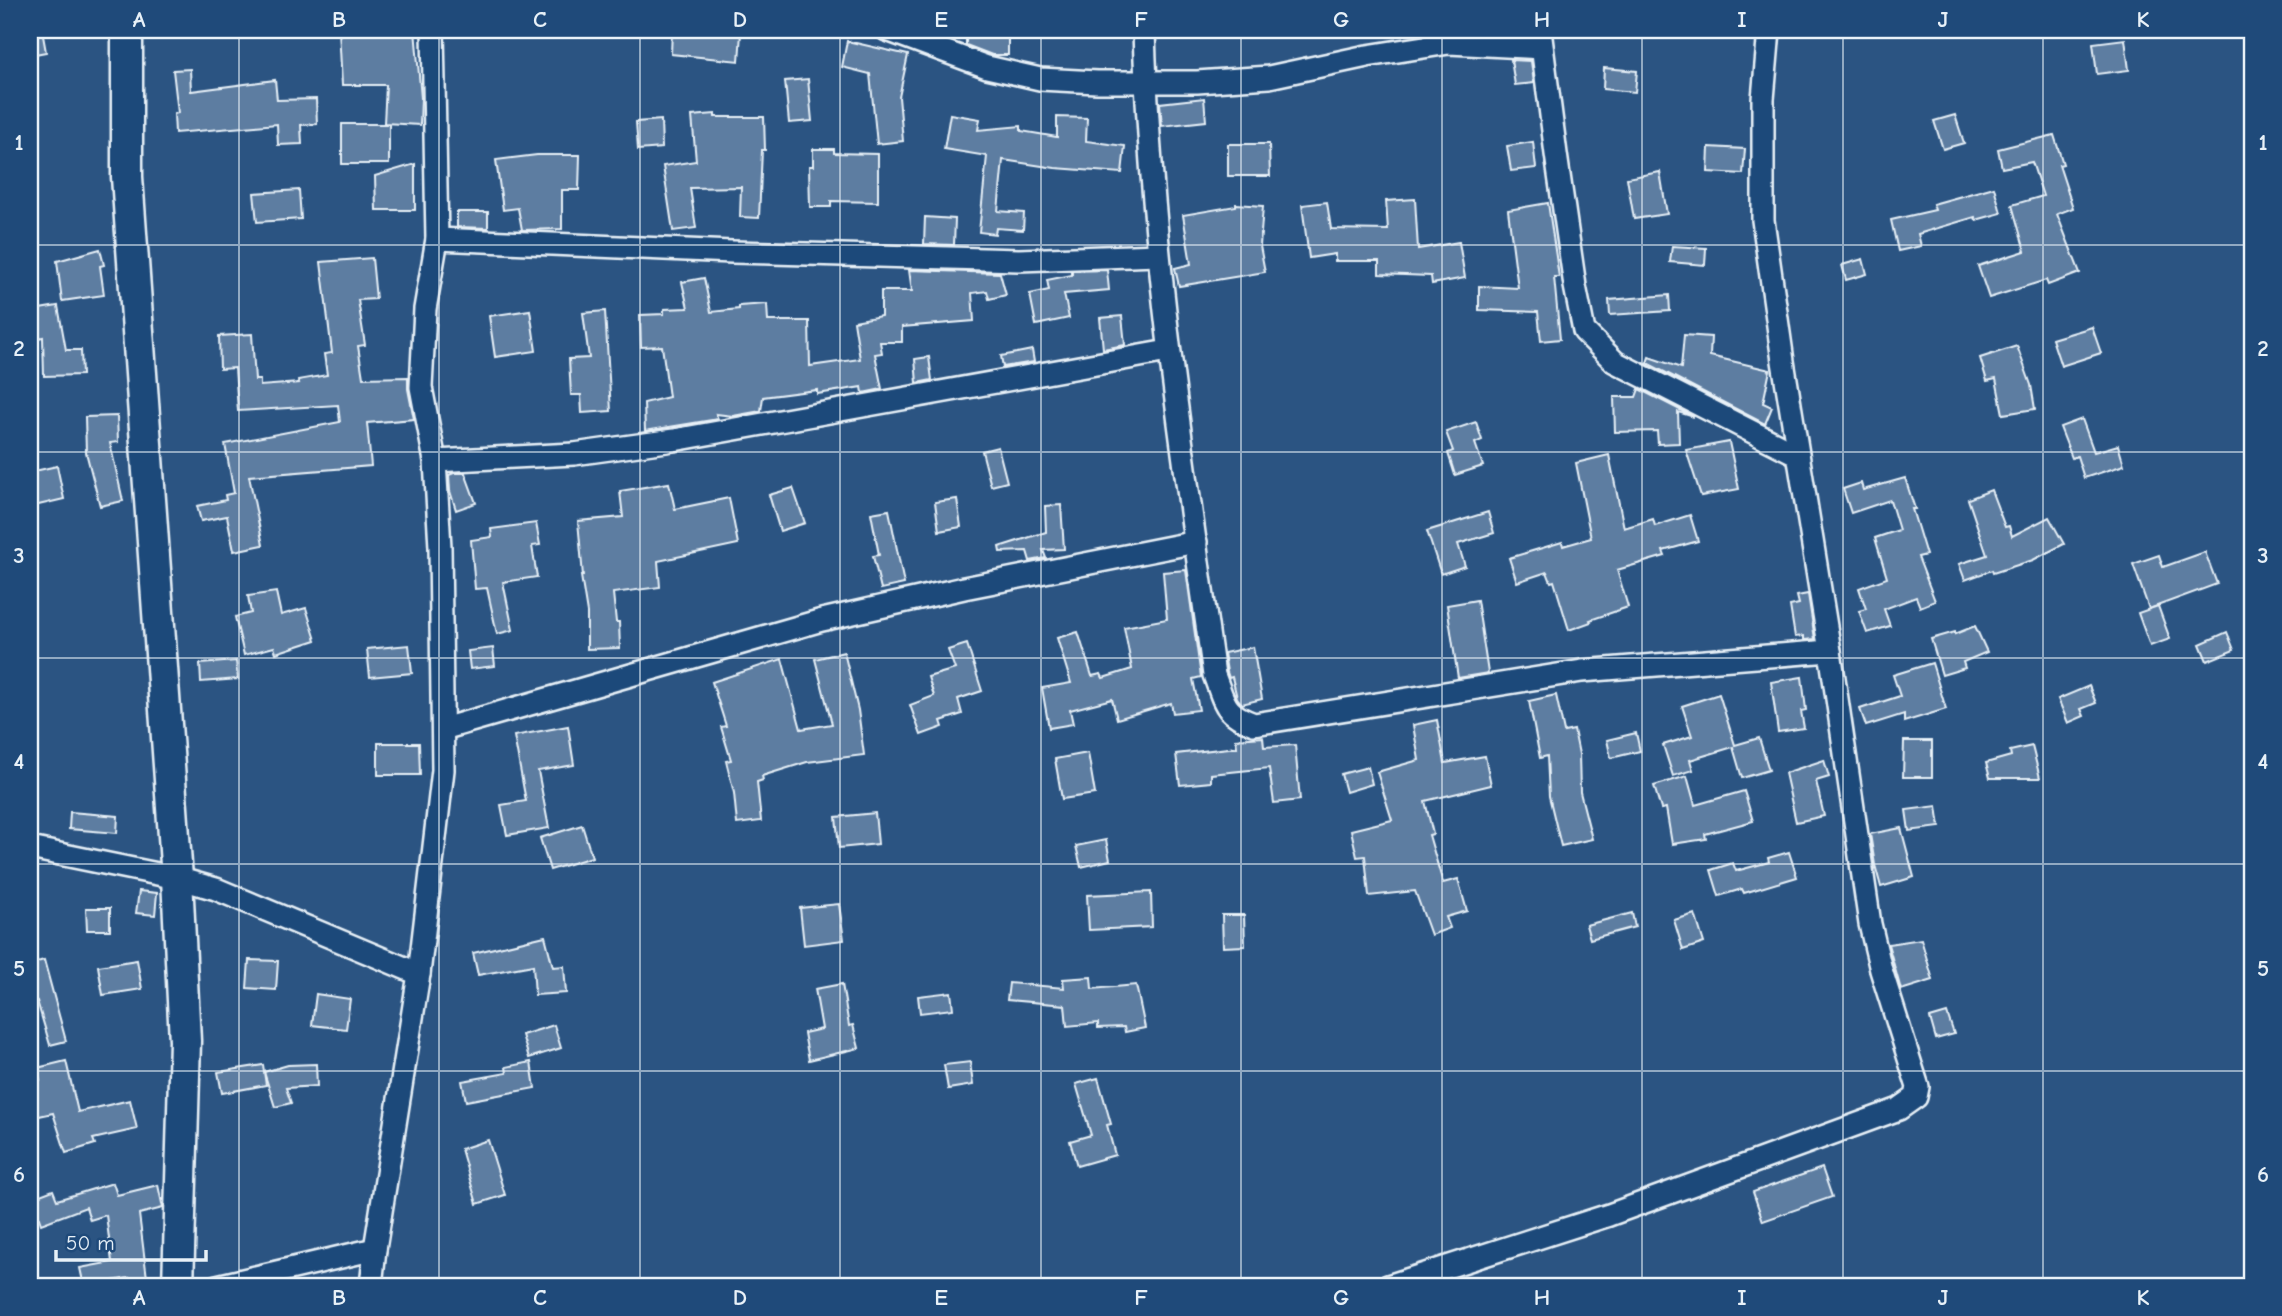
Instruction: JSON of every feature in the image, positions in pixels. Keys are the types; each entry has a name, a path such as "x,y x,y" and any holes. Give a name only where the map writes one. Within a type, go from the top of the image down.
{"street":[{"path":"127,30 127,177 177,878 185,1041 178,1286"},
{"path":"371,1286 419,974 443,770 440,547 435,461 421,387 425,309 437,239 433,30"},
{"path":"887,30 987,67 1040,79 1146,82 1269,78 1367,56 1449,43 1541,39 1575,286 1584,331 1615,362 1798,455"},
{"path":"1144,30 1158,255 1168,351 1214,675 1225,705 1236,717 1254,724 1582,671 1830,651"},
{"path":"1388,1286 1609,1215 1899,1109 1916,1097 1918,1087 1881,970 1870,924 1763,220 1763,99 1769,30"},
{"path":"437,239 704,251 1020,260 1158,255"},
{"path":"435,461 574,454 674,440 1168,351"},
{"path":"443,729 822,620 964,588 1196,542"},
{"path":"30,848 177,878 216,889 419,974"},
{"path":"217,1286 375,1248"}],"building":[{"path":"30,30 42,30 46,52 30,55"},
{"path":"339,30 415,30 421,98 420,125 384,123 386,85 342,85"},
{"path":"672,30 741,33 739,61 671,54"},
{"path":"966,30 1008,30 1008,55 992,55 966,45"},
{"path":"2125,39 2129,70 2097,74 2093,43"},
{"path":"847,41 908,55 899,97 903,141 877,144 870,74 842,67"},
{"path":"1511,60 1531,61 1534,83 1515,85"},
{"path":"1604,68 1637,71 1635,92 1603,89"},
{"path":"190,69 191,91 275,80 277,100 316,99 317,124 301,125 302,144 278,145 277,124 175,133 174,114 178,113 173,70"},
{"path":"808,79 812,121 789,123 785,81"},
{"path":"1204,98 1206,121 1162,126 1160,103"},
{"path":"715,114 715,117 764,117 765,150 762,150 759,218 740,217 741,187 690,188 696,228 673,231 663,166 696,161 692,116"},
{"path":"950,114 980,119 978,130 1021,126 1021,131 1057,137 1057,117 1087,118 1086,141 1125,146 1122,173 1055,168 1003,160 998,211 1024,213 1023,230 996,228 995,234 979,232 987,156 944,149"},
{"path":"1955,115 1964,143 1943,149 1934,121"},
{"path":"661,120 662,148 638,150 636,122"},
{"path":"342,124 389,124 389,164 342,164"},
{"path":"2054,135 2063,164 2059,165 2073,208 2057,214 2080,273 2048,285 2046,280 1989,298 1978,266 2025,251 2012,205 2043,196 2032,162 2002,168 1998,149"},
{"path":"1533,142 1536,168 1511,171 1507,146"},
{"path":"1228,144 1269,144 1270,176 1228,176"},
{"path":"1709,147 1745,149 1743,174 1708,172"},
{"path":"813,149 834,149 834,153 878,154 878,202 831,201 831,207 810,207 809,166 813,166"},
{"path":"537,155 580,155 579,190 562,190 562,229 522,230 518,208 503,210 496,160"},
{"path":"415,164 415,210 376,210 375,176"},
{"path":"1660,172 1667,214 1634,219 1627,178"},
{"path":"1994,187 2001,213 1976,220 1975,217 1918,234 1921,246 1898,251 1891,220 1935,210 1933,204"},
{"path":"299,190 301,219 257,222 254,193"},
{"path":"1415,199 1418,249 1459,242 1465,278 1432,284 1431,276 1379,274 1379,261 1335,261 1335,254 1309,258 1302,205 1327,202 1331,229 1388,230 1386,201"},
{"path":"1548,203 1559,277 1554,277 1560,339 1541,341 1538,312 1479,310 1479,286 1518,288 1508,210"},
{"path":"1236,204 1263,206 1260,246 1265,272 1179,286 1175,268 1191,264 1183,215"},
{"path":"457,212 488,212 488,228 457,227"},
{"path":"925,217 955,219 954,245 924,244"},
{"path":"1672,246 1706,248 1705,265 1670,262"},
{"path":"100,249 104,265 100,266 104,295 62,301 57,261"},
{"path":"372,258 376,299 358,300 365,345 358,346 363,378 408,377 414,419 367,423 371,466 249,476 263,545 234,551 227,516 201,521 197,506 226,500 225,495 234,493 225,444 340,422 338,405 238,411 235,368 220,369 219,336 252,334 255,380 260,380 260,386 299,383 298,380 327,375 324,354 332,353 321,262"},
{"path":"1863,259 1867,274 1846,280 1842,265"},
{"path":"909,270 1000,273 1006,295 989,299 987,291 972,293 974,321 902,327 902,342 880,342 882,353 875,354 882,389 863,393 862,387 817,394 817,390 763,397 761,411 733,416 716,414 718,419 645,431 644,403 669,397 662,346 641,347 640,315 664,314 664,309 688,308 682,282 704,278 711,312 767,304 768,321 809,321 810,366 860,359 854,321 881,316 881,291 912,291"},
{"path":"1107,270 1109,290 1064,294 1069,318 1036,325 1030,294 1049,290 1047,280 1072,275 1072,271"},
{"path":"1669,295 1670,311 1610,315 1609,300"},
{"path":"58,306 66,350 81,350 82,375 44,376 43,337 38,338 33,310"},
{"path":"530,310 536,351 495,357 489,316"},
{"path":"605,311 611,411 582,413 581,395 571,395 569,359 589,358 583,313"},
{"path":"1122,316 1125,345 1103,349 1100,318"},
{"path":"2092,327 2101,353 2061,366 2052,339"},
{"path":"1684,335 1711,337 1710,356 1770,370 1763,403 1772,407 1765,424 1647,363 1649,357 1681,368"},
{"path":"2017,346 2031,385 2035,409 2003,414 1996,379 1987,381 1980,358"},
{"path":"1032,350 1034,362 1003,367 1001,356"},
{"path":"929,357 932,380 917,383 915,359"},
{"path":"1639,389 1694,417 1678,412 1679,443 1658,444 1657,431 1615,432 1614,397 1636,397"},
{"path":"117,416 118,442 110,443 123,501 100,506 86,452 85,417"},
{"path":"2082,419 2094,452 2118,445 2124,465 2084,478 2077,456 2072,458 2060,427"},
{"path":"1476,422 1482,440 1475,443 1483,466 1455,475 1448,453 1453,451 1446,432"},
{"path":"1729,442 1739,489 1701,496 1686,450"},
{"path":"998,447 1007,482 991,486 982,451"},
{"path":"1609,455 1624,528 1653,519 1655,526 1690,515 1698,541 1663,551 1665,556 1617,570 1628,607 1569,630 1554,581 1551,582 1547,572 1517,582 1509,558 1562,542 1563,546 1591,538 1576,463"},
{"path":"57,466 64,499 30,507 30,472"},
{"path":"465,473 476,503 456,510 450,491 449,475"},
{"path":"1905,478 1926,555 1918,557 1935,601 1920,607 1916,597 1884,609 1890,626 1867,633 1859,611 1866,609 1859,588 1887,578 1875,538 1899,530 1890,500 1851,513 1843,489 1861,483 1863,490"},
{"path":"669,483 675,509 729,498 738,544 658,561 660,587 613,593 616,622 619,622 620,648 587,649 587,613 581,576 578,521 623,517 620,491"},
{"path":"793,488 805,523 780,531 769,495"},
{"path":"1991,490 2005,527 2009,526 2012,536 2049,517 2064,544 2033,560 1965,580 1959,564 1987,555 1968,499"},
{"path":"957,499 961,527 939,531 935,502"},
{"path":"1061,505 1064,549 1043,550 1046,558 1030,561 1027,551 1000,552 999,547 1046,532 1045,506"},
{"path":"889,510 904,584 881,589 873,556 879,555 871,513"},
{"path":"1488,512 1494,533 1458,544 1465,566 1441,574 1427,531"},
{"path":"536,523 540,545 532,546 537,577 503,582 513,630 497,634 487,588 475,589 471,540 492,537 491,529"},
{"path":"2205,552 2217,584 2149,609 2133,564 2159,555 2163,567"},
{"path":"1186,570 1201,677 1193,679 1199,710 1173,713 1171,703 1117,719 1112,699 1070,710 1073,724 1049,728 1042,688 1071,683 1057,638 1078,632 1092,676 1101,674 1103,678 1132,669 1124,627 1167,619 1163,572"},
{"path":"276,592 281,615 306,608 316,640 276,653 274,647 244,655 235,617 251,613 248,596"},
{"path":"1808,594 1815,639 1804,640 1804,636 1795,637 1790,606 1799,604 1797,596"},
{"path":"1477,600 1488,673 1458,678 1447,605"},
{"path":"2158,606 2170,639 2150,646 2138,613"},
{"path":"1975,626 1987,652 1963,662 1965,668 1942,675 1931,639"},
{"path":"2227,632 2234,650 2207,661 2200,644"},
{"path":"967,644 982,691 958,699 962,714 941,721 943,727 921,735 910,705 934,696 928,677 955,669 948,650"},
{"path":"409,645 412,673 370,677 367,649"},
{"path":"1253,647 1262,699 1242,704 1237,698 1232,677 1229,678 1224,653"},
{"path":"493,648 495,666 470,669 468,651"},
{"path":"844,652 858,710 864,755 807,762 762,776 763,780 757,782 761,821 737,824 734,793 726,761 731,760 721,727 726,726 712,682 782,659 801,729 832,724 815,659"},
{"path":"236,661 238,679 201,682 200,664"},
{"path":"1932,663 1946,709 1904,722 1904,714 1866,726 1860,709 1900,696 1893,675"},
{"path":"1802,677 1806,710 1801,711 1804,728 1778,732 1771,682"},
{"path":"2089,686 2096,703 2081,709 2084,716 2068,723 2058,699"},
{"path":"1719,694 1735,745 1759,738 1769,770 1742,778 1733,747 1690,760 1693,770 1673,776 1663,745 1692,736 1682,706"},
{"path":"1556,695 1564,732 1574,730 1579,754 1580,792 1592,839 1561,846 1549,796 1547,756 1540,758 1529,701"},
{"path":"1437,720 1445,763 1485,756 1491,785 1425,801 1433,834 1429,835 1443,883 1458,879 1467,911 1446,917 1450,928 1431,935 1415,891 1369,896 1365,856 1357,857 1351,830 1392,820 1377,772 1419,760 1413,725"},
{"path":"568,726 574,765 538,771 549,828 507,835 501,805 526,801 514,736"},
{"path":"1636,733 1640,751 1611,758 1607,740"},
{"path":"1263,737 1264,747 1295,745 1300,800 1274,803 1269,768 1211,774 1211,782 1180,785 1176,754 1237,747 1236,739"},
{"path":"1904,741 1932,741 1932,777 1903,777"},
{"path":"378,743 419,743 420,775 378,775"},
{"path":"2032,746 2040,778 1990,778 1986,763 2011,756 2010,751"},
{"path":"1088,753 1095,794 1062,799 1055,759"},
{"path":"1824,760 1829,777 1816,781 1824,816 1796,822 1785,773"},
{"path":"1368,767 1372,784 1346,792 1341,774"},
{"path":"1687,776 1695,805 1744,791 1753,821 1705,834 1706,839 1672,844 1666,808 1661,809 1654,786"},
{"path":"1937,806 1940,827 1909,831 1906,810"},
{"path":"70,812 118,816 117,833 69,829"},
{"path":"875,813 878,844 839,848 836,817"},
{"path":"582,825 592,857 550,870 540,838"},
{"path":"1901,828 1914,877 1881,887 1870,834"},
{"path":"1106,840 1110,860 1081,867 1076,846"},
{"path":"1789,852 1797,877 1744,893 1742,889 1719,896 1711,870 1733,863 1736,871 1769,862 1768,858"},
{"path":"139,891 157,893 155,915 136,913"},
{"path":"1151,892 1152,927 1089,930 1087,895"},
{"path":"839,904 844,940 804,945 800,908"},
{"path":"86,908 110,908 110,930 87,930"},
{"path":"1632,913 1635,927 1590,939 1586,925"},
{"path":"1695,914 1704,943 1683,950 1674,920"},
{"path":"1222,915 1244,915 1245,946 1223,947"},
{"path":"545,936 553,967 564,966 566,993 535,995 533,965 478,975 473,953"},
{"path":"1921,939 1933,980 1901,990 1888,944"},
{"path":"44,960 66,1041 50,1045 37,1001 33,1002 30,992 30,964"},
{"path":"137,960 142,989 103,995 98,966"},
{"path":"249,960 278,961 276,990 247,988"},
{"path":"1091,977 1092,989 1136,985 1145,1028 1125,1032 1124,1027 1098,1028 1098,1023 1067,1026 1065,1005 1007,1000 1009,983 1064,988 1063,979"},
{"path":"842,984 849,1026 853,1025 859,1048 809,1060 804,1033 822,1029 815,989"},
{"path":"951,992 953,1009 920,1013 918,996"},
{"path":"316,994 350,999 346,1029 312,1025"},
{"path":"1947,1013 1954,1034 1936,1039 1930,1018"},
{"path":"554,1025 561,1048 529,1058 522,1035"},
{"path":"66,1061 78,1112 130,1100 137,1129 93,1139 95,1144 66,1153 53,1113 30,1118 30,1082 40,1080 37,1068"},
{"path":"531,1062 535,1088 466,1101 462,1081 507,1073 506,1067"},
{"path":"970,1062 973,1085 948,1089 944,1065"},
{"path":"316,1064 317,1086 286,1088 291,1103 275,1107 264,1072 288,1065"},
{"path":"263,1065 266,1085 222,1093 218,1072"},
{"path":"1098,1078 1111,1124 1107,1125 1115,1155 1077,1166 1070,1141 1091,1135 1076,1084"},
{"path":"488,1140 505,1195 477,1204 461,1149"},
{"path":"1822,1168 1832,1197 1763,1221 1753,1192"},
{"path":"113,1183 117,1195 158,1185 163,1208 139,1214 148,1286 129,1286 129,1278 84,1286 80,1268 112,1262 106,1215 90,1220 86,1207 41,1224 32,1198 53,1190 57,1200"}]}
